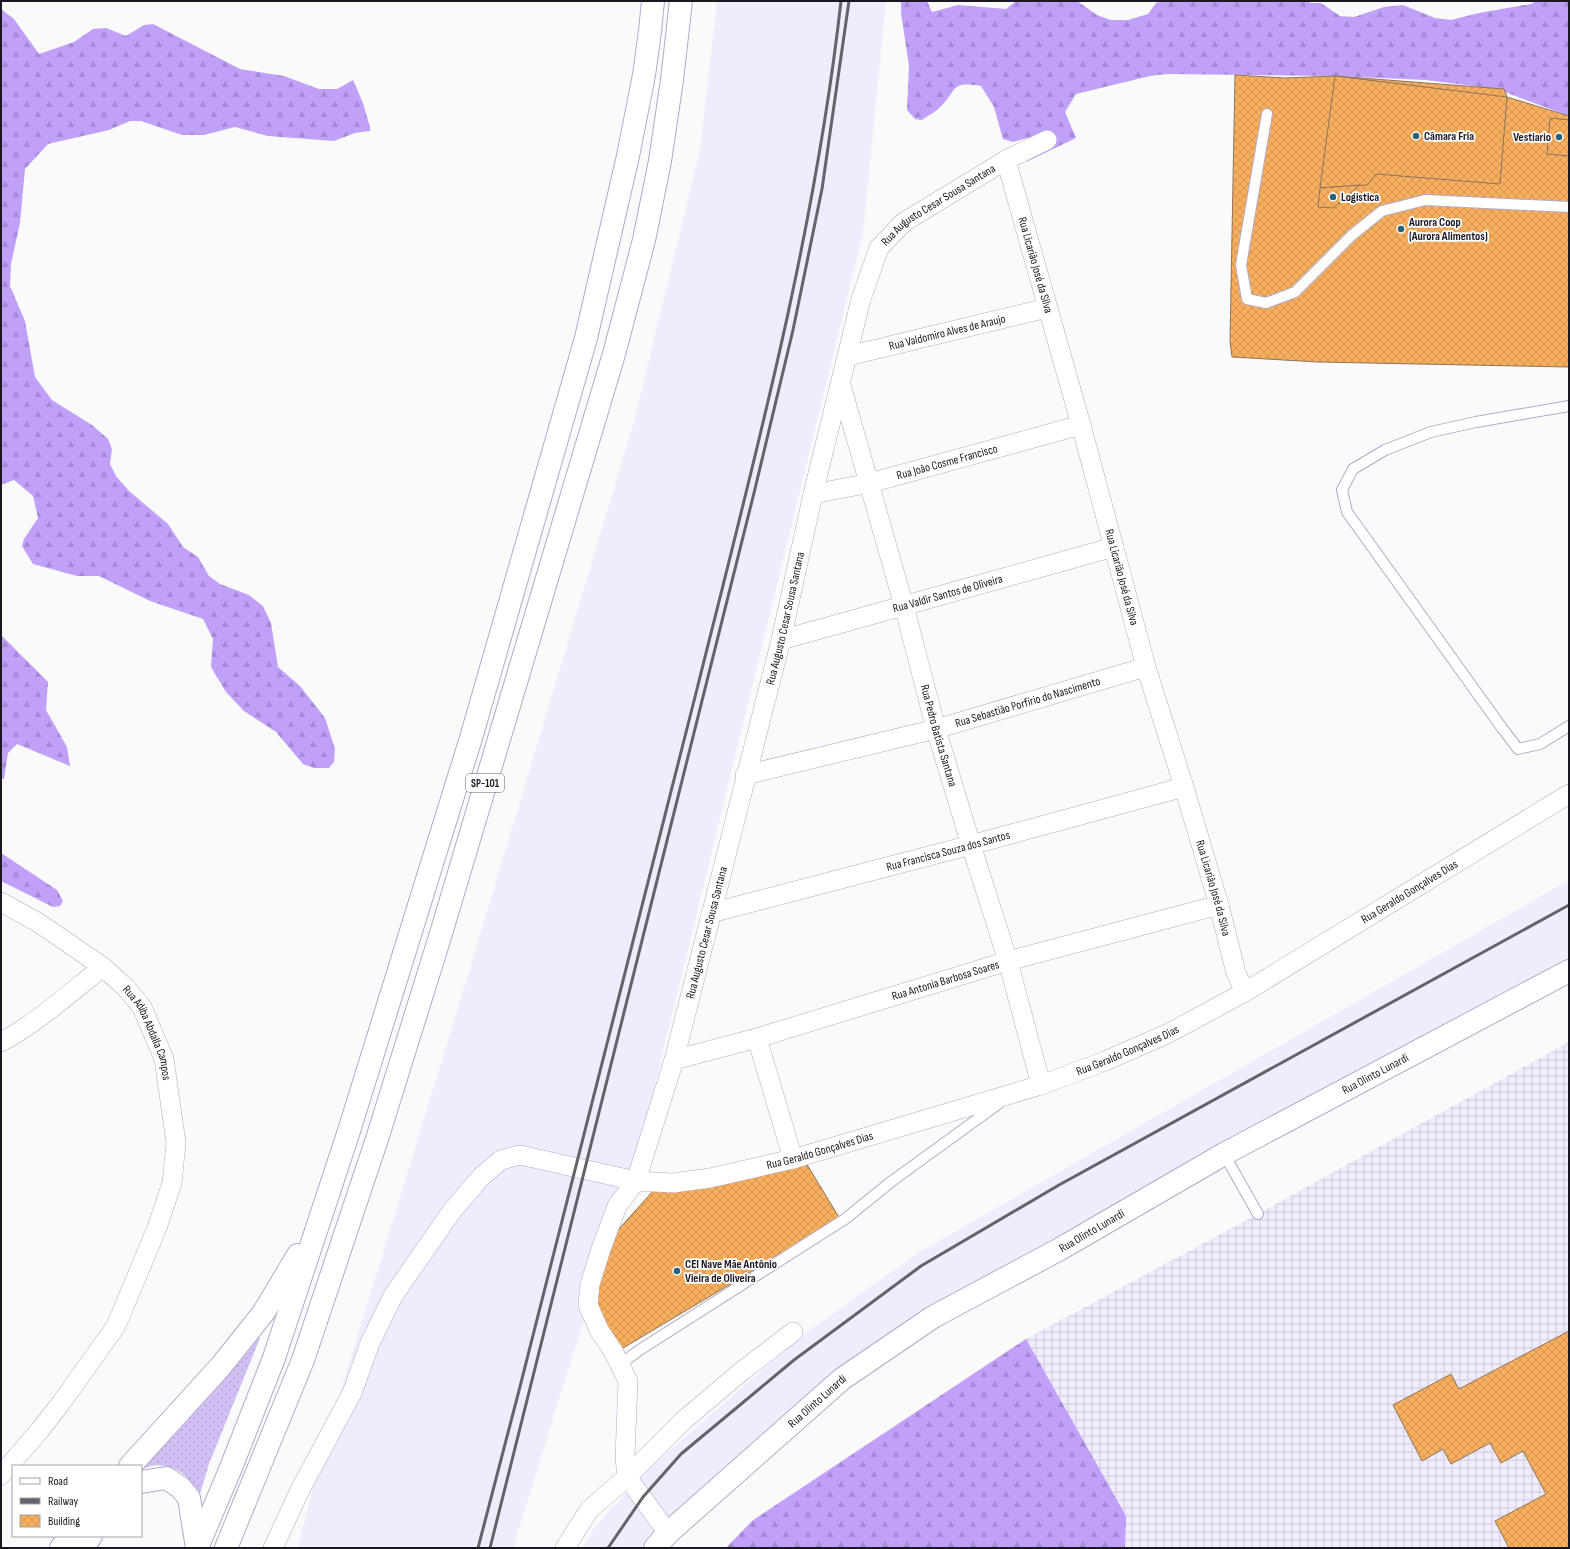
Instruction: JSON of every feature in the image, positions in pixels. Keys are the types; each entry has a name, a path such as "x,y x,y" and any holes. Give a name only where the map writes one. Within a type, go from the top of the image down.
{"main road":[{"name":"SP-101","path":"197,1548 230,1470 274,1358 471,738 586,338 628,156 644,75 650,31 652,1"},
{"name":"SP-101","path":"226,1548 303,1360 377,1139 611,361 644,240 660,161 672,80 681,1"},
{"name":"Rua Olinto Lunardi","path":"662,1540 842,1379 934,1317 1060,1249 1224,1154 1569,970"},
{"path":"131,1465 221,1366 264,1312 290,1271 321,1214"},
{"path":"142,1482 166,1478 180,1487 189,1498 197,1548"},
{"path":"61,1548 69,1537"},
{"path":"82,1548 90,1537"}],"street":[{"name":"Rua Augusto Cesar Sousa Santana","path":"627,1476 625,1457 628,1381 613,1351 599,1330 588,1305 590,1284 617,1206 636,1181 674,1060 745,775 781,640 813,494 861,299 879,248 904,222 1006,160 1047,140"},
{"name":"Rua Licarião José da Silva","path":"1006,160 1081,425 1146,667 1219,905 1236,973 1245,992"},
{"name":"Rua Valdomiro Alves de Araujo","path":"848,356 1047,308"},
{"name":"Rua Pedro Batista Santana","path":"840,384 870,483 936,729 1008,961 1041,1085"},
{"name":"Rua João Cosme Francisco","path":"813,494 870,483 1081,425"},
{"name":"Rua Valdir Santos de Oliveira","path":"781,640 1114,546"},
{"name":"Rua Sebastião Porfírio do Nascimento","path":"745,775 936,729 1146,667"},
{"name":"Rua Francisca Souza dos Santos","path":"711,913 971,845 1184,787"},
{"name":"Rua Geraldo Gonçalves Dias","path":"273,1548 301,1488 352,1393 370,1343 393,1296 452,1211 482,1176 501,1160 520,1155 636,1181 673,1183 710,1178 793,1159 1041,1085 1105,1061 1167,1034 1245,992 1569,794"},
{"name":"Rua Adiba Abdalla Campos","path":"1,902 40,923 104,967 125,987 142,1007 164,1059 176,1142 172,1183 157,1228 116,1326 61,1403 1,1475"},
{"name":"Rua Antonia Barbosa Soares","path":"674,1060 758,1038 1008,961 1219,905"},
{"path":"1,1042 10,1038 104,967"},
{"path":"758,1038 793,1159"},
{"path":"564,1548 589,1510 627,1476 684,1420 742,1371 793,1332"},
{"path":"627,1476 662,1540"}],"lane":[{"path":"1267,114 1241,265 1247,299 1266,303 1295,292 1352,235 1382,210 1425,200 1569,207"},
{"path":"1569,406 1476,422 1431,432 1385,450 1353,469 1342,490 1347,512 1518,749 1540,744 1569,726"},
{"path":"620,1365 638,1351 846,1219 892,1181 1010,1095"},
{"path":"1224,1154 1258,1214"}],"shaded area":[{"path":"717,1 886,1 863,233 641,1142 513,1548 298,1548 319,1462 469,972 634,422 700,150"},
{"path":"1569,880 1569,971 933,1317 655,1548 582,1548 594,1528 644,1473 800,1337 918,1253"},
{"path":"1569,1042 1569,1548 726,1548 752,1521 1026,1339 1258,1214"},
{"path":"253,1337 260,1338 209,1464 195,1511 193,1489 187,1477 168,1466 153,1466 147,1467 142,1470 142,1465"}],"green space":[{"path":"901,1 927,1 932,12 958,5 1006,9 1016,1 1077,1 1097,15 1111,20 1128,20 1148,14 1156,3 1161,1 1308,1 1310,3 1321,3 1340,16 1354,17 1384,7 1403,5 1435,18 1451,20 1479,13 1531,4 1536,1 1569,1 1569,116 1497,89 1426,80 1335,76 1167,74 1150,76 1076,94 1065,112 1076,138 1026,162 1043,145 1034,136 1013,142 1003,139 994,107 981,86 958,86 935,112 922,120 915,119 907,110 909,66 901,13"},
{"path":"1,9 14,19 39,54 74,42 93,29 106,28 126,36 144,25 153,24 240,69 284,76 319,89 337,89 353,80 363,103 370,131 355,133 334,141 268,136 235,127 204,135 182,135 141,121 130,121 109,130 48,144 25,169 20,223 11,264 10,286 25,321 35,377 52,400 92,425 108,439 112,449 110,464 116,476 129,491 168,524 183,547 198,557 209,576 220,584 249,595 263,606 271,623 278,667 300,686 325,718 335,749 334,762 329,768 314,768 303,764 276,732 244,711 226,692 211,667 213,639 203,619 150,601 99,576 77,576 33,564 22,546 24,539 38,518 33,496 14,480 1,485"},
{"path":"1,635 48,682 46,710 67,747 70,766 17,744 8,753 4,779 1,779"},
{"path":"1,853 57,890 63,901 60,906 53,907 1,881"},
{"path":"1026,1339 1126,1516 1125,1548 726,1548 752,1521"}],"building":[{"name":"Aurora Coop (Aurora Alimentos)","path":"1235,75 1285,78 1335,76 1504,89 1507,97 1569,116 1569,367 1318,362 1232,357 1230,341"},
{"name":"Câmara Fria","path":"1335,76 1507,97 1500,184 1376,174 1367,185 1320,188"},
{"name":"Vestiario","path":"1550,118 1569,120 1569,156 1547,154"},
{"name":"Logistica","path":"1360,185 1333,208 1318,207 1320,188"},
{"name":"CEI Nave Mãe Antônio Vieira de Oliveira","path":"803,1158 840,1219 618,1351 590,1302 610,1239 653,1191"},
{"path":"1569,1331 1569,1548 1509,1548 1495,1521 1546,1494 1523,1451 1501,1463 1490,1443 1451,1464 1443,1449 1422,1461 1393,1405 1451,1374 1459,1389"}],"railway":[{"path":"478,1548 589,1118 761,433 781,347 816,175 830,88 841,1"},
{"path":"490,1548 754,493 793,330 822,189 849,1"},
{"path":"608,1548 643,1497 681,1454 794,1360 921,1266 1059,1185 1569,905"}],"place":[{"name":"Câmara Fria","path":"1416,136"},
{"name":"Vestiario","path":"1559,137"},
{"name":"Logistica","path":"1333,197"},
{"name":"Aurora Coop (Aurora Alimentos)","path":"1401,229"},
{"name":"CEI Nave Mãe Antônio Vieira de Oliveira","path":"677,1271"}]}
